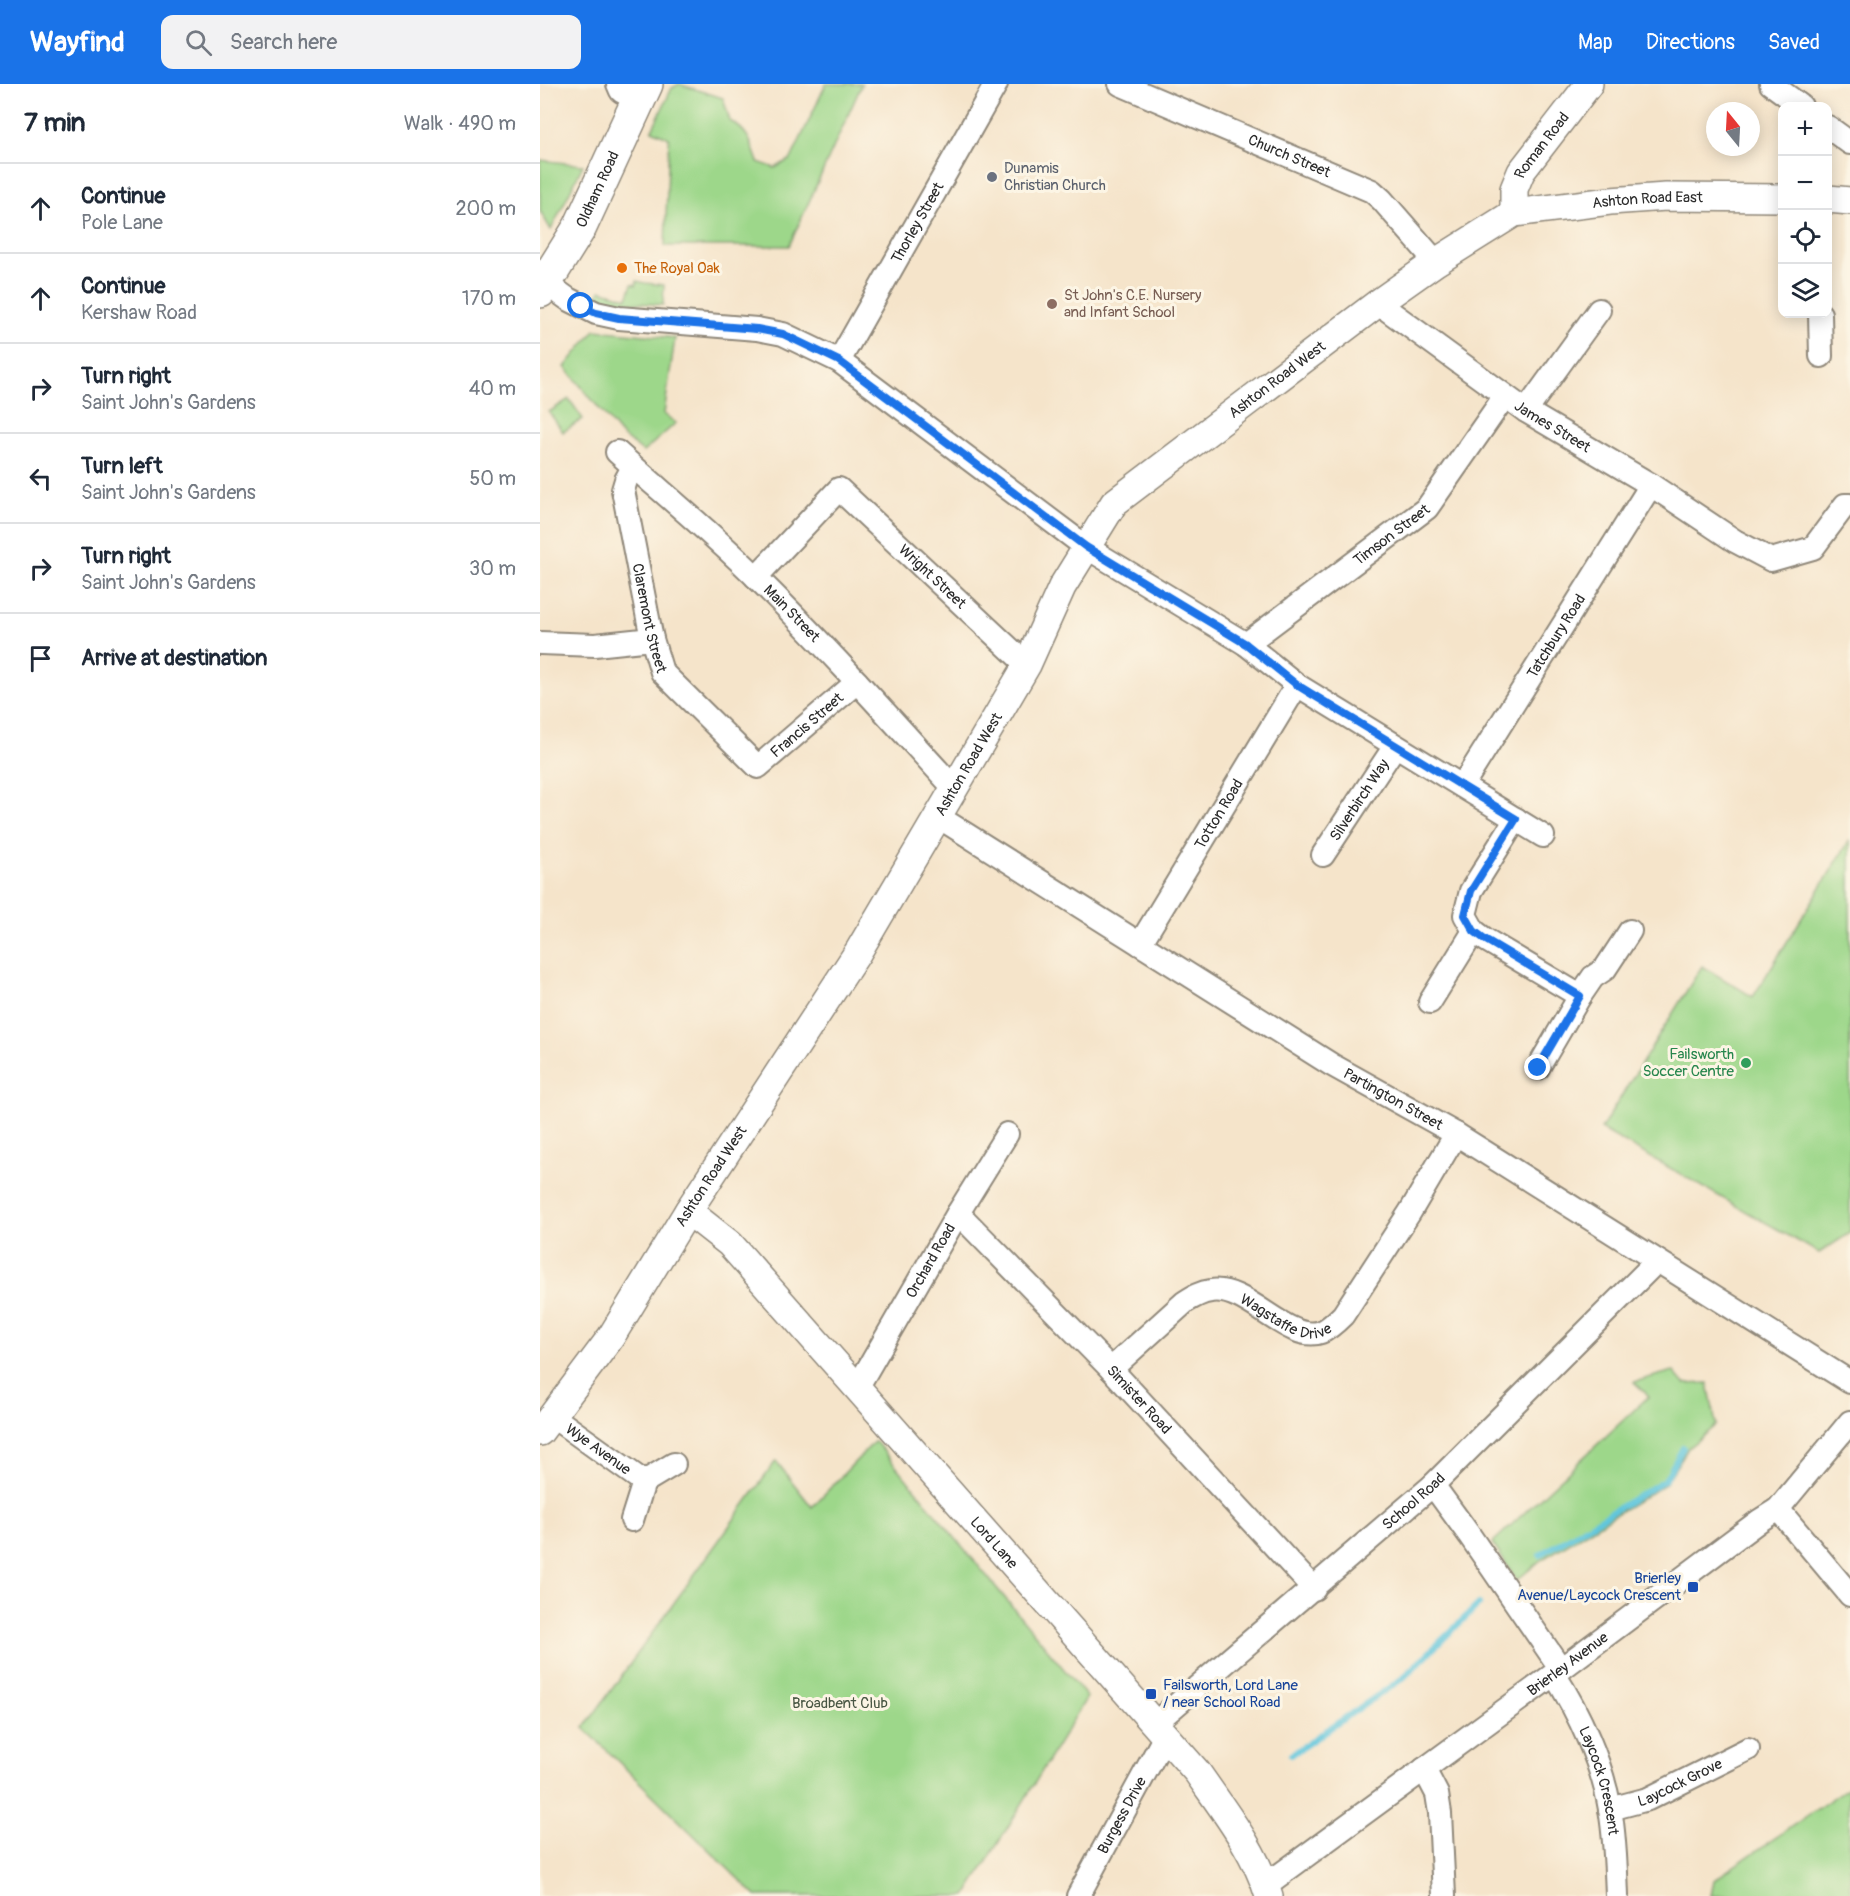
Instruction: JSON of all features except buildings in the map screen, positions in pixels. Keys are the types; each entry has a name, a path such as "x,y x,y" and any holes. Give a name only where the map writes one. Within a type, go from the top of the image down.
{"highway":[{"name":"Oldham Road","path":"543,287 580,227 634,89"}],"street":[{"name":"Thorley Street","path":"839,361 996,84"},
{"name":"Church Street","path":"1120,84 1372,191 1436,262"},
{"name":"Roman Road","path":"1514,213 1514,189 1521,172 1589,84"},
{"path":"1771,84 1796,102"},
{"path":"1832,130 1850,143"},
{"name":"Ashton Road East","path":"1514,213 1610,201 1666,197 1778,198"},
{"path":"1832,200 1850,201"},
{"name":"Ashton Road West","path":"546,1424 611,1337 688,1211 858,952 1027,665 1062,587 1113,503 1378,303 1436,262 1514,213"},
{"path":"543,287 596,313 619,318 757,329 783,334 839,361 1086,547 1246,644 1297,685 1543,836"},
{"name":"James Street","path":"1378,303 1526,411 1651,485 1735,541 1771,560 1813,548 1845,505 1850,505"},
{"path":"1526,411 1599,310"},
{"path":"1820,318 1821,356"},
{"name":"Timson Street","path":"1246,644 1426,508 1505,396"},
{"name":"Main Street","path":"625,460 703,527 756,577 857,682 954,788"},
{"name":"Claremont Street","path":"625,460 623,490 652,639 662,672 758,767"},
{"name":"Tatchbury Road","path":"1462,786 1651,485"},
{"name":"Wright Street","path":"756,577 839,489 1027,665"},
{"path":"540,644 595,645 652,639"},
{"name":"Francis Street","path":"758,767 857,682"},
{"name":"Totton Road","path":"1140,944 1297,685"},
{"name":"Silverbirch Way","path":"1323,855 1395,746"},
{"name":"Partington Street","path":"938,816 1332,1065 1456,1134 1850,1382"},
{"path":"1516,819 1471,891 1465,915 1474,931 1486,940 1580,996"},
{"path":"1430,1002 1474,931"},
{"path":"1538,1068 1580,996 1593,977 1605,969 1630,931"},
{"name":"Orchard Road","path":"857,1388 958,1213 1007,1134"},
{"name":"Wagstaffe Drive","path":"1112,1369 1185,1302 1212,1290 1225,1291 1242,1298 1295,1330 1309,1333 1321,1332 1332,1325 1343,1315 1410,1212 1456,1134"},
{"name":"Lord Lane","path":"688,1211 730,1244 1197,1772 1235,1827 1267,1890"},
{"name":"Simister Road","path":"958,1213 1112,1369 1314,1589"},
{"name":"School Road","path":"1160,1730 1314,1589 1433,1485 1658,1261"},
{"name":"Brierley Avenue","path":"1267,1890 1424,1769 1778,1509 1850,1422"},
{"name":"Wye Avenue","path":"546,1424 644,1482"},
{"name":"Wye Avenue","path":"632,1520 644,1482 674,1464"},
{"name":"Laycock Crescent","path":"1433,1485 1470,1536 1557,1672 1598,1763 1610,1809 1617,1896"},
{"path":"1778,1509 1850,1594"},
{"name":"Burgess Drive","path":"1078,1896 1160,1730"},
{"name":"Laycock Grove","path":"1610,1809 1648,1799 1748,1749"},
{"path":"1424,1769 1437,1794 1439,1804 1444,1896"}],"green space":[{"path":"679,84 723,98 730,121 745,133 758,162 775,168 791,159 826,84 862,84 789,246 665,246 669,138 652,130 672,88"},
{"path":"540,160 583,165 551,230 540,211"},
{"path":"637,281 664,285 663,305 597,300 600,290 627,298 632,284 636,285"},
{"path":"595,330 675,338 664,414 676,423 643,452 621,435 565,367"},
{"path":"569,399 583,419 563,432 549,412"},
{"name":"Failsworth Soccer Centre","path":"1850,840 1850,1233 1819,1253 1601,1129 1702,966 1753,997"},
{"path":"1673,1371 1684,1384 1708,1383 1716,1425 1688,1448 1665,1484 1541,1560 1517,1580 1492,1543 1649,1396 1634,1382"},
{"name":"Broadbent Club","path":"875,1441 1087,1697 966,1896 756,1896 584,1728 776,1461 812,1507"},
{"path":"1849,1787 1850,1896 1711,1896 1714,1880"}],"waterway":[{"path":"1540,1555 1665,1480 1683,1448"},
{"path":"1291,1755 1403,1678 1479,1604"}],"place":[{"name":"Dunamis Christian Church","path":"992,177"},
{"name":"The Royal Oak","path":"622,268"},
{"name":"St John's C.E. Nursery and Infant School","path":"1052,304"},
{"name":"Failsworth Soccer Centre","path":"1746,1063"},
{"name":"Brierley Avenue/Laycock Crescent","path":"1693,1587"},
{"name":"Failsworth, Lord Lane / near School Road","path":"1151,1694"}],"route":[{"path":"581,306 596,313 619,318 757,329 783,334 839,361 1086,547 1246,644 1297,685 1516,819 1471,891 1465,915 1474,931 1486,940 1580,996 1538,1068"}]}
